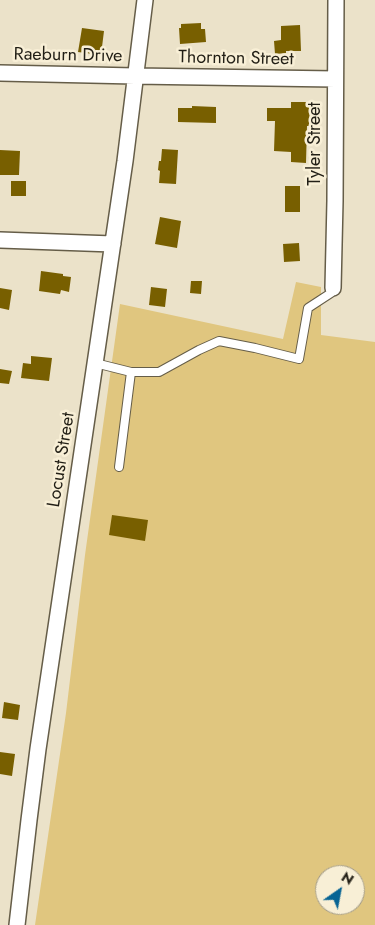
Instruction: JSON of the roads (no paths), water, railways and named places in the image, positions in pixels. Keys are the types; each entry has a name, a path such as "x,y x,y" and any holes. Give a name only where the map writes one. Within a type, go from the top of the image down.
{"street":[{"name":"Locust Street","path":"17,925 37,758 113,244 145,0"},
{"name":"Tyler Street","path":"332,288 335,201 336,0"},
{"name":"Raeburn Drive","path":"0,73 135,76"},
{"name":"Thornton Street","path":"135,76 336,79"},
{"path":"0,240 113,244"}],"lane":[{"path":"95,363 131,372 159,372 220,341 299,360 308,308 331,294 332,288"},
{"path":"119,467 131,372"}]}
